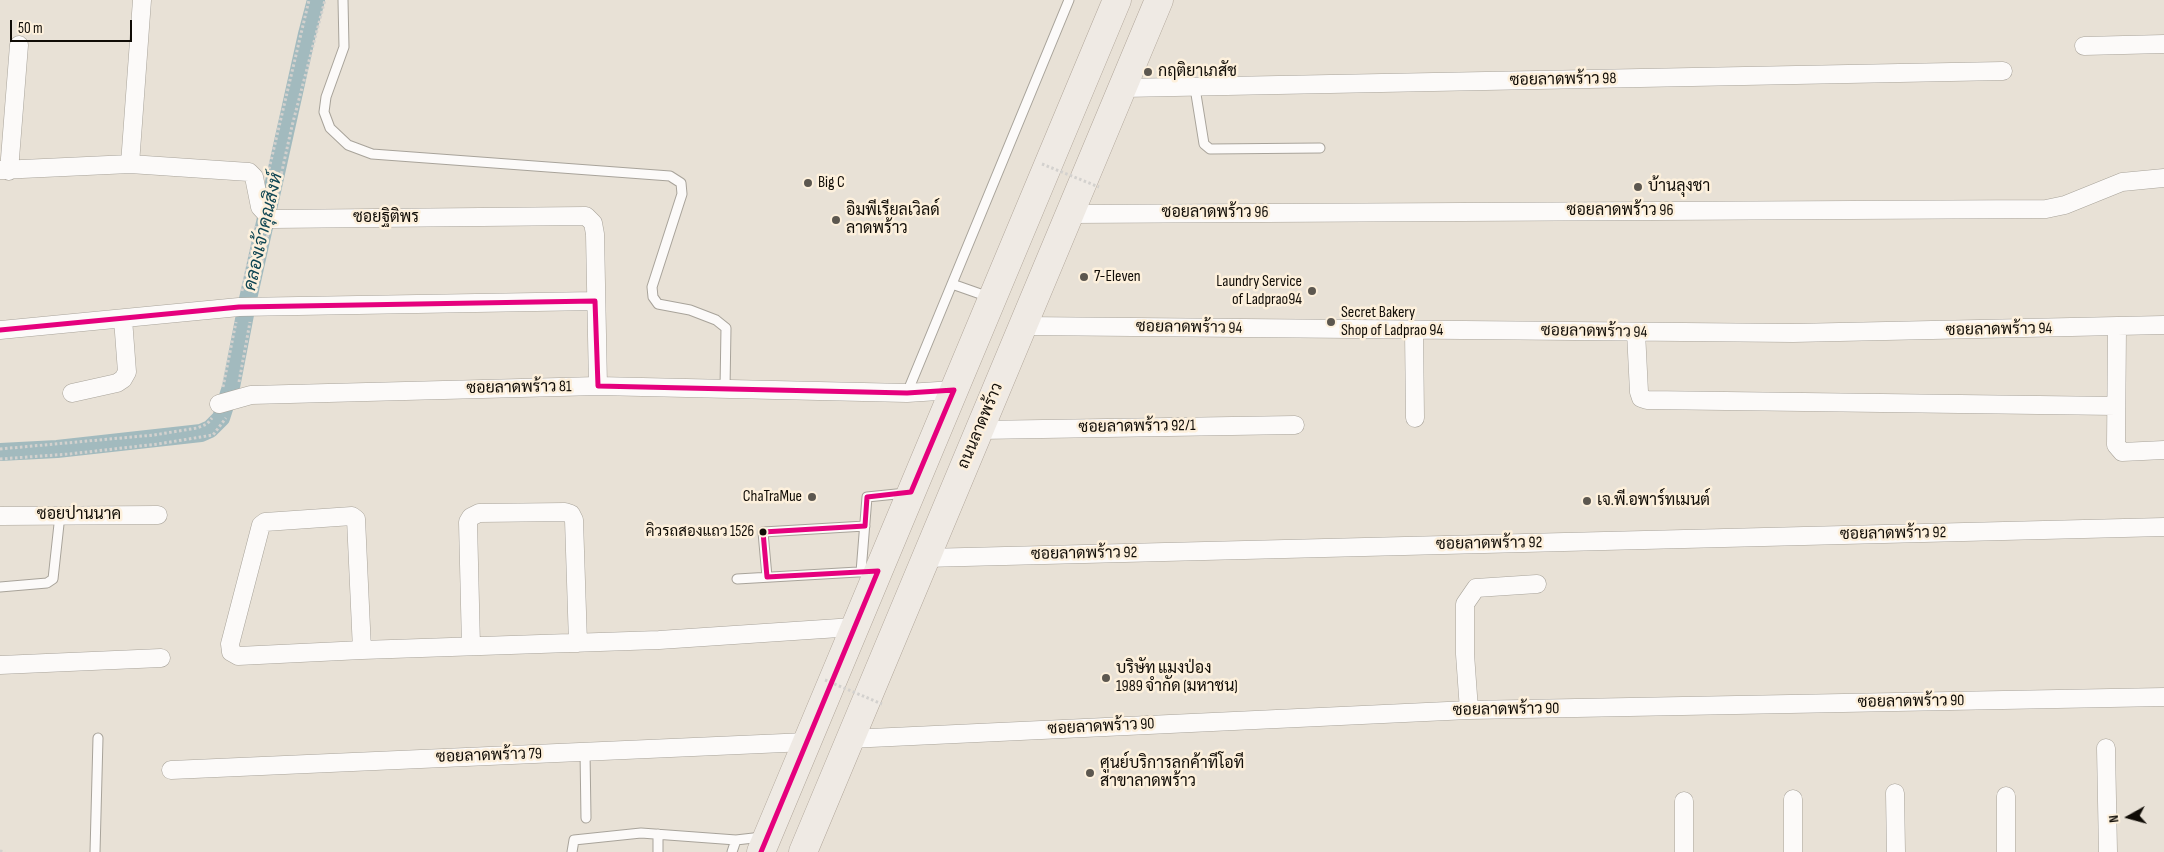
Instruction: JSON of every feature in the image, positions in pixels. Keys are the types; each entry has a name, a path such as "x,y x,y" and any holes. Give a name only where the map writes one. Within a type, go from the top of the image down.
{"main road":[{"path":"764,844 854,627 870,572 911,492 1117,0"},
{"name":"ถนนลาดพร้าว","path":"803,852 924,558 1024,326 1159,0"}],"street":[{"path":"130,164 142,0"},
{"path":"2084,46 2164,44"},
{"path":"5,170 19,45"},
{"name":"ซอยลาดพร้าว 98","path":"1123,88 2003,71"},
{"name":"ซอยฐิติพร","path":"5,170 130,164 249,172 254,177 266,213 586,216 593,223 595,234 598,386"},
{"name":"ซอยลาดพร้าว 96","path":"1070,214 2046,209 2066,204 2122,182 2164,178"},
{"path":"0,330 246,306 595,301"},
{"path":"72,392 117,383 123,379 127,372 123,319"},
{"name":"ซอยลาดพร้าว 94","path":"1024,326 1793,333 2117,328 2164,325"},
{"path":"2117,328 2116,445 2118,450 2122,452 2164,450"},
{"path":"1414,330 1415,418"},
{"path":"1636,332 1639,392 1642,398 1647,400 2116,406"},
{"name":"ซอยลาดพร้าว 81","path":"227,401 251,395 313,392 598,386 907,393 954,390"},
{"name":"ซอยลาดพร้าว 92/1","path":"980,430 1295,425"},
{"path":"471,646 468,522 471,517 480,514 564,512 571,514 574,520 578,643"},
{"name":"ซอยปานนาค","path":"0,516 60,514 158,515"},
{"path":"362,650 356,519 352,516 273,520 261,525 230,644 231,652 238,656 668,640 854,627"},
{"name":"ซอยลาดพร้าว 92","path":"924,558 2164,527"},
{"path":"1469,710 1465,654 1465,604 1476,588 1537,584"},
{"path":"0,665 108,662 161,658"},
{"name":"ซอยลาดพร้าว 90","path":"849,739 1469,710 2164,697"},
{"name":"ซอยลาดพร้าว 79","path":"171,770 807,742"},
{"path":"2106,748 2108,852"},
{"path":"1895,793 1896,852"},
{"path":"2006,796 2006,852"},
{"path":"1793,799 1793,852"},
{"path":"1684,801 1684,852"}],"lane":[{"path":"343,0 344,47 326,96 324,112 330,128 348,145 372,154 670,176 681,183 682,194 652,287 653,297 658,304 690,310 716,320 726,328 725,388"},
{"path":"907,393 1069,0"},
{"path":"1195,88 1204,144 1210,149 1320,148"},
{"path":"952,284 992,299"},
{"path":"738,579 870,572 865,526 867,497 911,492"},
{"path":"0,587 47,583 53,579 60,514"},
{"path":"767,577 763,532 865,526"},
{"path":"95,852 98,738"},
{"path":"585,752 586,818"},
{"path":"572,852 574,840 641,833 764,844"},
{"path":"658,834 658,852"},
{"path":"732,852 736,840"}],"path":[{"path":"295,51 308,0"},
{"path":"1042,164 1100,187"},
{"path":"825,680 882,704"},
{"path":"0,851 5,852"}],"waterway":[{"name":"คลองเจ้าคุณสิงห์","path":"0,452 57,449 201,433 210,429 221,418 231,387 248,299 316,0"}],"transit line":[{"path":"0,330 239,307 595,301 598,386 907,393 954,390 911,492 867,497 865,526 763,532 767,577 878,571 761,852"}],"place":[{"name":"กฤติยาเภสัช","path":"1148,72"},
{"name":"Big C","path":"808,183"},
{"name":"บ้านลุงชา","path":"1638,187"},
{"name":"อิมพีเรียลเวิลด์ ลาดพร้าว","path":"836,220"},
{"name":"7-Eleven","path":"1084,277"},
{"name":"Laundry Service of Ladprao94","path":"1312,291"},
{"name":"Secret Bakery Shop of Ladprao 94","path":"1331,322"},
{"name":"ChaTraMue","path":"812,497"},
{"name":"เจ.พี.อพาร์ทเมนต์","path":"1587,501"},
{"name":"คิวรถสองแถว 1526","path":"763,532"},
{"name":"บริษัท แมงป่อง 1989 จำกัด (มหาชน)","path":"1106,678"},
{"name":"ศูนย์บริการลูกค้าทีโอที สาขาลาดพร้าว","path":"1090,773"}]}
